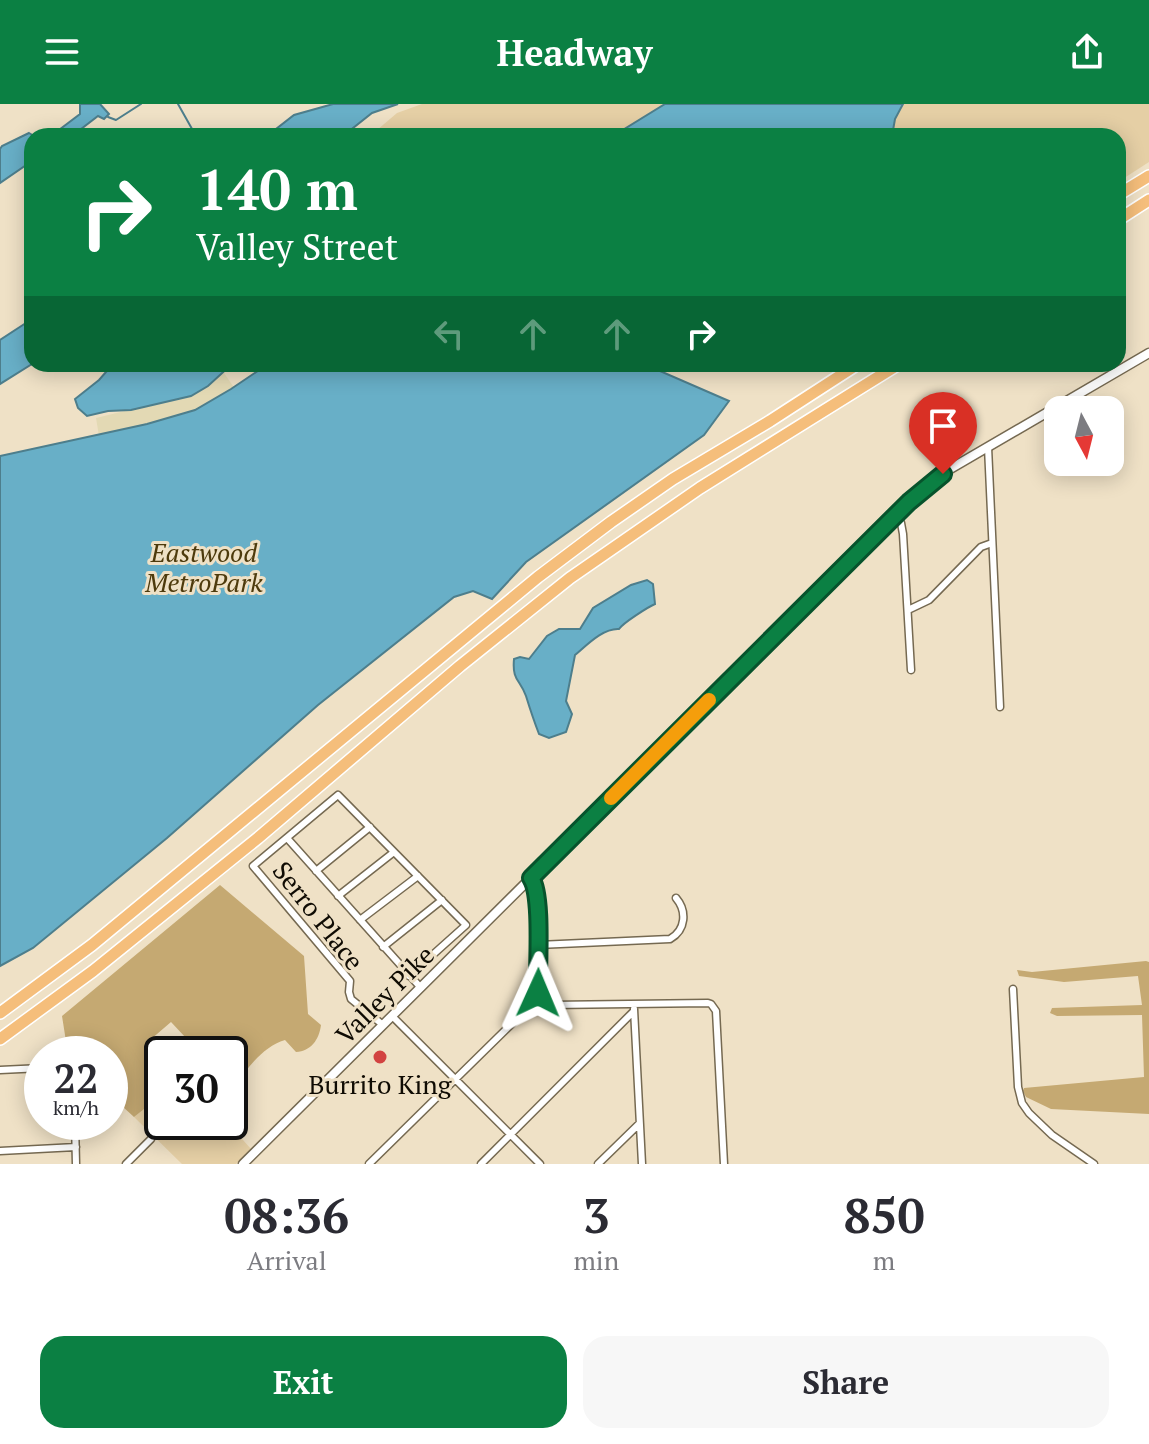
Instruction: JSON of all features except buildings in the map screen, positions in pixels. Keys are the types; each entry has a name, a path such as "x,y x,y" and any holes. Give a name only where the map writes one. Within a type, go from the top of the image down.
{"highway":[{"path":"1126,190 1149,176"},
{"path":"1126,215 1149,200"},
{"path":"0,1013 92,945 526,587 611,522 673,479 846,372"},
{"path":"0,1039 93,971 258,838 460,666 570,578 700,488 886,372"}],"street":[{"name":"Valley Pike","path":"1126,366 1149,353"},
{"name":"Valley Pike","path":"247,1163 897,514 943,474 1116,372"},
{"path":"988,447 1000,707"},
{"path":"897,514 903,534 911,670"},
{"path":"908,610 929,600 981,547 992,543"},
{"path":"409,976 466,925 338,795 287,838 383,947 409,976 421,988"},
{"path":"316,871 370,827"},
{"name":"Serro Place","path":"287,838 253,866 350,981 351,999 383,1025"},
{"path":"338,896 394,852"},
{"path":"360,920 418,876"},
{"path":"531,878 536,887 537,988 543,1002 551,1005 634,1008 708,1003 716,1009 724,1164"},
{"path":"538,945 670,939 682,928 682,906 676,898"},
{"path":"383,947 442,900"},
{"path":"1013,989 1018,1087 1022,1103 1052,1135 1094,1164"},
{"path":"369,1164 539,997"},
{"path":"634,1008 642,1164"},
{"path":"481,1164 634,1008"},
{"path":"392,1016 540,1164"},
{"path":"0,1070 24,1069"},
{"path":"598,1164 639,1124"},
{"path":"76,1140 76,1164"},
{"path":"126,1164 150,1140"},
{"path":"0,1151 76,1147"}],"shaded area":[{"path":"422,104 1149,104 1149,162 1126,177 1126,128 379,128 397,113"},
{"path":"220,885 304,956 308,1014 321,1025 310,1047 296,1052 285,1040 269,1048 248,1070 248,1036 184,1036 171,1022 155,1036 144,1036 144,1109 134,1117 128,1112 128,1036 65,1036 62,1016"},
{"path":"1149,962 1149,1114 1051,1109 1026,1097 1024,1088 1144,1077 1142,1015 1057,1016 1050,1013 1052,1008 1142,1005 1138,976 1064,982 1019,976 1017,970 1032,972"},
{"path":"144,1109 144,1127 134,1117"},
{"path":"157,1140 243,1140 251,1149 236,1164 182,1164"}],"sand":[{"path":"224,373 235,389 209,405 99,436 96,418 182,397"}],"water":[{"path":"80,104 100,104 109,114 104,119 98,116 82,128 62,128 80,114"},
{"path":"333,104 398,104 372,113 353,128 277,128 294,115"},
{"path":"665,104 903,104 893,128 626,128"},
{"path":"24,135 24,166 0,183 0,149"},
{"path":"24,324 24,369 0,384 0,340"},
{"path":"106,372 223,372 191,396 131,410 87,416 78,408 75,399"},
{"name":"Eastwood MetroPark","path":"256,372 662,372 729,401 704,435 526,562 492,599 473,591 454,597 318,705 167,838 33,948 0,966 0,456 147,424 195,410"},
{"path":"647,580 653,584 655,604 619,629 601,634 575,655 566,701 572,714 566,732 549,738 539,734 526,696 515,676 514,659 529,659 547,636 559,629 580,629 593,608 631,585"}],"waterway":[{"path":"108,117 116,120 141,104"},
{"path":"178,104 192,128"}],"slow traffic":[{"path":"611,798 709,700"}],"place":[{"name":"Burrito King","path":"380,1057"}],"route":[{"path":"538,993 536,887 531,878 909,502 943,474"}]}
